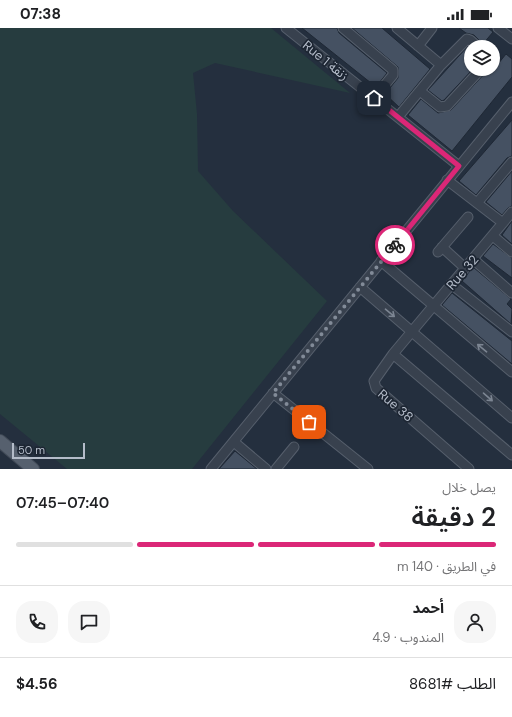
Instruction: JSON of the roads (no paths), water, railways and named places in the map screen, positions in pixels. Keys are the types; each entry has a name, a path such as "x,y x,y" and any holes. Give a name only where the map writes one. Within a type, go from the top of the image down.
{"main road":[{"path":"0,441 33,469"}],"street":[{"name":"Rue 1 زنقة","path":"286,28 459,166"},
{"path":"343,28 393,70 393,75 374,98"},
{"path":"397,28 441,65"},
{"path":"418,46 432,28"},
{"path":"502,29 512,39"},
{"path":"398,117 464,40"},
{"path":"420,91 440,107 447,106 475,76"},
{"path":"211,469 512,102"},
{"path":"477,203 512,162"},
{"path":"447,180 503,223"},
{"name":"Rue 32","path":"412,331 512,212"},
{"path":"465,268 440,250 468,217"},
{"path":"493,236 512,252"},
{"path":"473,259 512,293"},
{"path":"381,261 432,306 512,372"},
{"path":"451,284 512,332"},
{"path":"360,287 512,418"},
{"name":"Rue 38","path":"412,331 376,377 374,384 464,467"},
{"path":"393,354 512,455"},
{"path":"273,393 368,469"},
{"path":"234,442 266,469"},
{"path":"276,469 294,447"}]}
